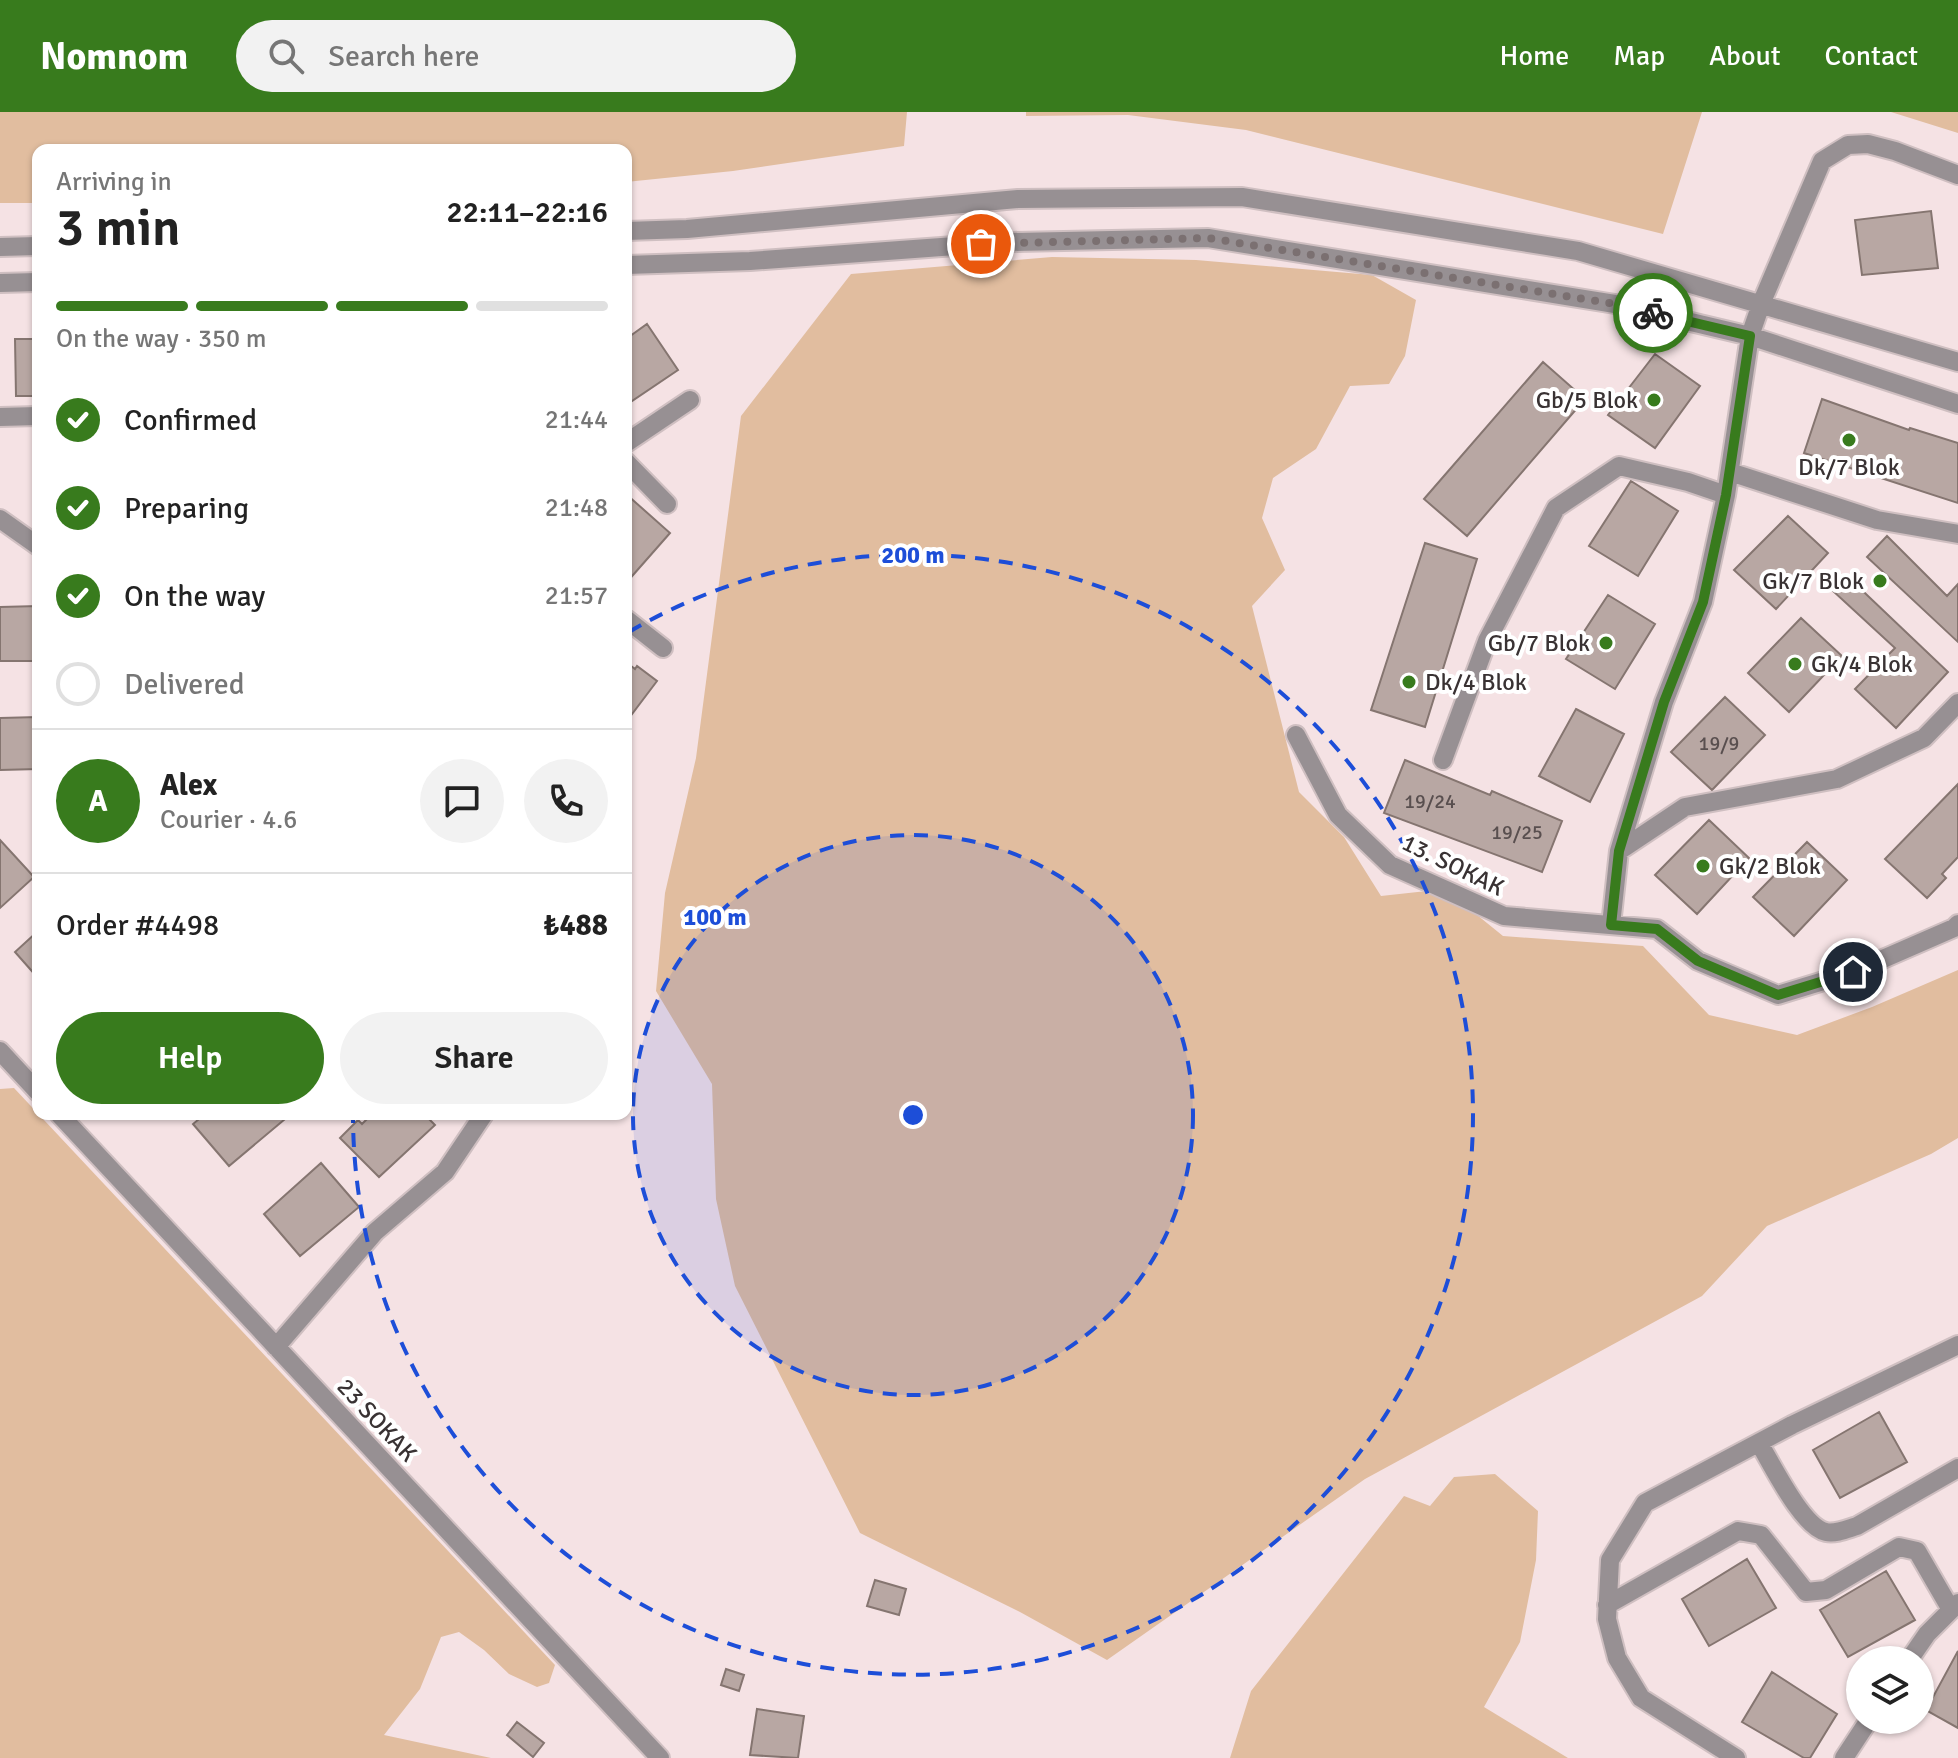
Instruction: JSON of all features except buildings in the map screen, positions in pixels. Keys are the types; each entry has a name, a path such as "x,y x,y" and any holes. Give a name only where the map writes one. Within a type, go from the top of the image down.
{"street":[{"path":"1611,925 1619,851 1664,702 1703,602 1726,495 1750,336 1822,161 1848,145 1868,144 1958,175"},
{"path":"632,231 687,229 1018,199 1242,197 1578,251 1958,362"},
{"path":"632,265 750,261 1010,242 1208,238 1615,304 1750,336 1958,404"},
{"path":"0,247 32,246"},
{"path":"0,283 32,282"},
{"path":"632,439 690,400"},
{"path":"0,417 32,416"},
{"path":"1443,760 1487,641 1556,508 1619,466 1688,482 1726,495"},
{"path":"632,468 667,504"},
{"path":"1730,472 1877,520 1958,534"},
{"path":"0,519 32,542"},
{"path":"632,624 663,648"},
{"path":"1619,851 1685,807 1837,779 1924,738 1958,703"},
{"name":"13. SOKAK","path":"1296,735 1338,815 1390,865 1504,916 1657,929 1698,961 1778,995 1853,972 1958,924"},
{"path":"0,1051 32,1086"},
{"name":"23 SOKAK","path":"65,1120 660,1758"},
{"path":"276,1347 375,1232 445,1172 480,1120"},
{"path":"1736,1758 1641,1698 1617,1658 1607,1619 1610,1560 1645,1503 1958,1345"},
{"path":"1759,1443 1808,1522 1825,1532 1857,1526 1958,1468"},
{"path":"1607,1605 1738,1531 1761,1535 1806,1592 1826,1590 1899,1547 1917,1551 1954,1606 1919,1646"},
{"path":"1844,1758 1860,1734"}],"shaded area":[{"path":"0,112 907,112 904,146 733,171 632,181 632,144 32,144 32,203 0,203"},
{"path":"1026,112 1702,112 1663,234 1246,130 1128,115 1026,116"},
{"path":"1891,112 1958,112 1958,133"},
{"path":"1052,257 1196,260 1372,275 1416,300 1405,356 1389,384 1350,386 1316,449 1273,478 1262,518 1285,570 1252,606 1299,792 1344,837 1381,896 1445,889 1503,936 1643,946 1709,1015 1797,1035 1958,970 1958,1138 1931,1154 1767,1226 1702,1296 1365,1479 1107,1660 1020,1612 860,1533 735,1286 716,1199 712,1084 656,991 665,893 696,758 741,416 851,274"},
{"path":"14,1088 32,1107 32,1120 44,1120 555,1665 549,1683 537,1687 509,1674 459,1632 441,1637 420,1689 384,1735 491,1758 0,1758 0,1089"},
{"path":"1495,1474 1538,1511 1536,1560 1520,1642 1484,1707 1568,1758 1230,1758 1251,1691 1404,1496 1430,1506 1454,1477"}],"way so far":[{"path":"981,244 1208,238 1615,304 1653,313"}],"place":[{"name":"Gb/5 Blok","path":"1654,400"},
{"name":"Dk/7 Blok","path":"1849,440"},
{"name":"Gk/7 Blok","path":"1880,581"},
{"name":"Gb/7 Blok","path":"1606,643"},
{"name":"Gk/4 Blok","path":"1795,664"},
{"name":"Dk/4 Blok","path":"1409,682"},
{"name":"Gk/2 Blok","path":"1703,866"}],"route":[{"path":"1653,313 1750,336 1726,495 1703,602 1664,702 1636,791 1619,851 1611,925 1657,929 1698,961 1778,995 1853,972"}]}
